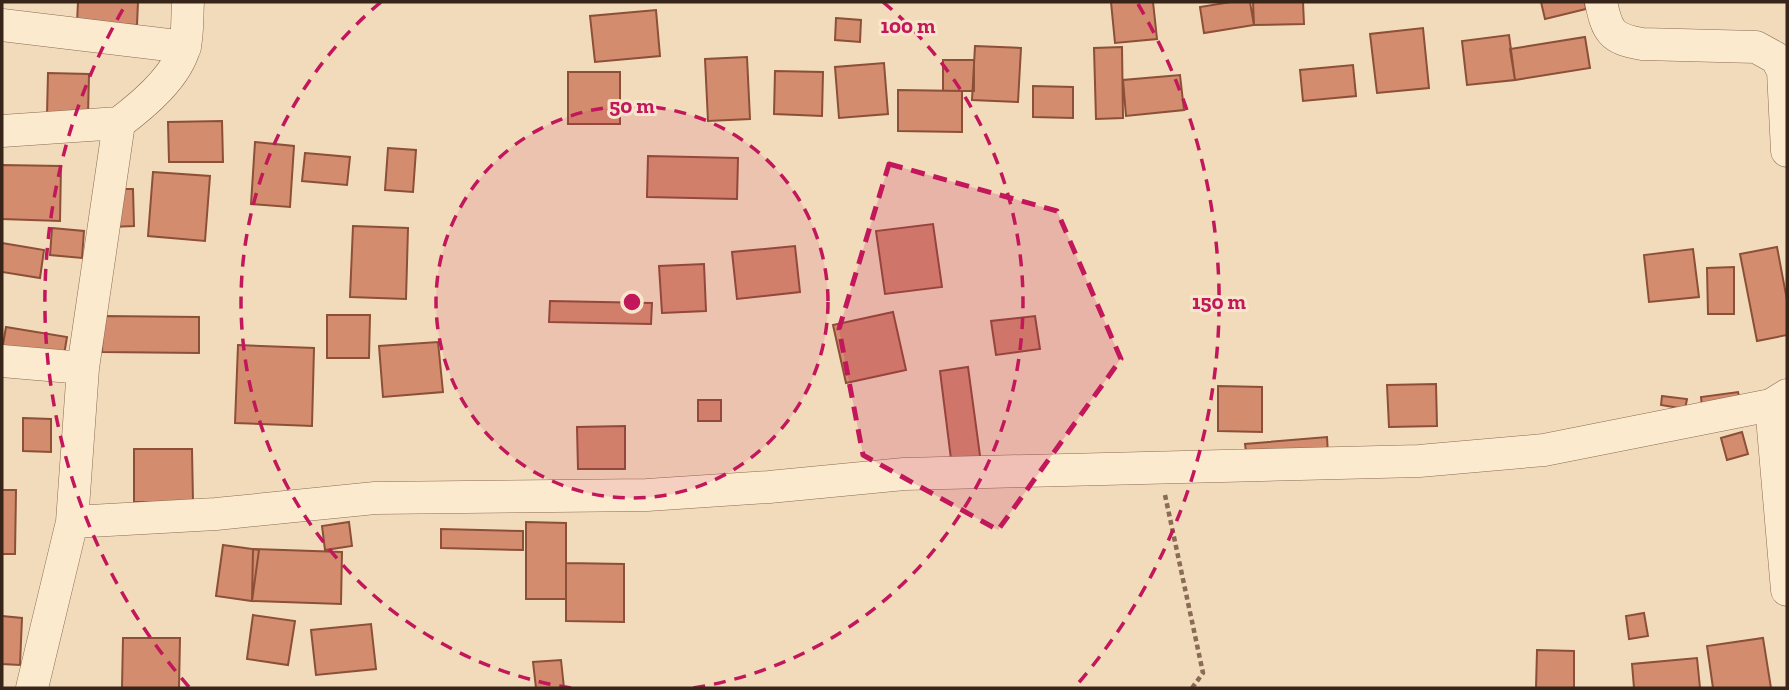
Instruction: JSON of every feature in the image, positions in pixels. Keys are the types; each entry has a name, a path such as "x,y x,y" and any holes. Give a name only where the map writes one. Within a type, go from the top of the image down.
{"street":[{"path":"2,131 119,124 166,81 185,47 188,2"},
{"path":"1601,2 1605,21 1614,36 1627,41 1642,44 1756,47 1776,58 1783,71 1787,151"},
{"path":"2,25 185,47"},
{"path":"32,688 72,522 83,368 119,124"},
{"path":"2,361 83,368"},
{"path":"72,522 216,514 375,498 647,495 904,474 1419,461 1544,450 1779,400 1787,590"}],"path":[{"path":"1158,467 1203,673 1192,688"}],"highlighted area":[{"path":"889,164 1057,211 1121,359 998,530 863,455 839,329"}],"building":[{"path":"78,2 138,2 137,25 77,23"},
{"path":"1111,2 1153,2 1157,39 1115,43"},
{"path":"1250,2 1254,25 1204,33 1200,7"},
{"path":"1253,2 1303,2 1304,24 1254,25"},
{"path":"1541,2 1585,2 1586,9 1545,19"},
{"path":"656,10 660,56 595,62 590,16"},
{"path":"836,18 861,20 860,42 835,40"},
{"path":"1423,28 1429,88 1377,93 1370,34"},
{"path":"1509,35 1515,80 1467,85 1462,41"},
{"path":"1585,37 1590,68 1515,80 1510,49"},
{"path":"975,46 1021,48 1018,102 972,100"},
{"path":"1122,47 1123,118 1096,119 1094,48"},
{"path":"747,57 750,119 708,121 705,59"},
{"path":"943,60 974,60 974,91 943,91"},
{"path":"884,63 888,114 839,118 835,67"},
{"path":"1353,65 1356,96 1303,101 1300,70"},
{"path":"775,71 823,72 822,116 774,114"},
{"path":"568,72 620,72 620,124 568,124"},
{"path":"48,73 89,74 88,116 47,115"},
{"path":"1180,75 1184,110 1126,116 1123,80"},
{"path":"1033,86 1073,87 1073,118 1033,117"},
{"path":"898,90 962,91 962,132 898,131"},
{"path":"222,121 223,162 169,162 168,122"},
{"path":"255,142 294,146 290,207 251,204"},
{"path":"388,148 416,150 413,192 385,190"},
{"path":"305,153 350,157 347,185 302,181"},
{"path":"648,156 738,158 737,199 647,197"},
{"path":"2,165 61,166 60,221 2,219"},
{"path":"153,172 210,176 205,241 148,236"},
{"path":"110,189 133,189 134,226 111,227"},
{"path":"933,224 942,287 885,294 876,231"},
{"path":"353,226 408,228 406,299 350,297"},
{"path":"52,228 84,231 82,258 50,255"},
{"path":"2,243 44,250 40,278 2,272"},
{"path":"795,246 800,292 737,299 732,252"},
{"path":"1777,247 1787,300 1787,335 1757,341 1740,254"},
{"path":"1693,249 1699,297 1649,302 1644,255"},
{"path":"704,264 706,311 662,313 659,266"},
{"path":"1734,267 1734,314 1708,314 1707,268"},
{"path":"550,301 652,303 651,324 549,322"},
{"path":"893,312 906,370 846,383 833,325"},
{"path":"327,315 370,315 369,358 327,358"},
{"path":"103,316 199,317 199,353 102,352"},
{"path":"1035,316 1040,349 996,355 991,321"},
{"path":"6,327 67,337 63,361 2,350"},
{"path":"438,342 443,392 383,397 379,346"},
{"path":"238,345 314,348 312,426 235,423"},
{"path":"968,367 981,463 952,467 940,371"},
{"path":"1436,384 1437,426 1389,427 1387,385"},
{"path":"1218,386 1262,387 1262,432 1218,431"},
{"path":"1738,392 1740,402 1702,407 1701,397"},
{"path":"1662,396 1687,399 1685,409 1661,405"},
{"path":"698,400 721,400 721,421 698,421"},
{"path":"23,418 51,419 51,452 23,451"},
{"path":"625,426 625,469 578,469 577,427"},
{"path":"1742,432 1748,454 1727,460 1721,438"},
{"path":"1327,437 1328,454 1247,460 1245,444"},
{"path":"134,449 192,449 193,502 134,502"},
{"path":"2,490 16,490 15,554 2,554"},
{"path":"349,522 352,546 325,550 322,526"},
{"path":"526,522 566,523 566,599 526,599"},
{"path":"441,529 523,531 523,550 441,548"},
{"path":"223,545 259,550 252,601 216,596"},
{"path":"253,549 342,552 341,604 252,601"},
{"path":"566,563 624,564 624,622 566,621"},
{"path":"1644,613 1648,636 1629,639 1626,616"},
{"path":"253,615 295,621 288,665 247,659"},
{"path":"2,616 22,618 20,665 2,664"},
{"path":"371,624 376,669 316,675 311,630"},
{"path":"123,638 180,638 179,688 122,688"},
{"path":"1763,638 1771,688 1713,688 1707,646"},
{"path":"1537,650 1574,651 1574,688 1536,688"},
{"path":"1697,658 1700,688 1634,688 1632,664"},
{"path":"561,660 564,688 536,688 533,662"}]}
